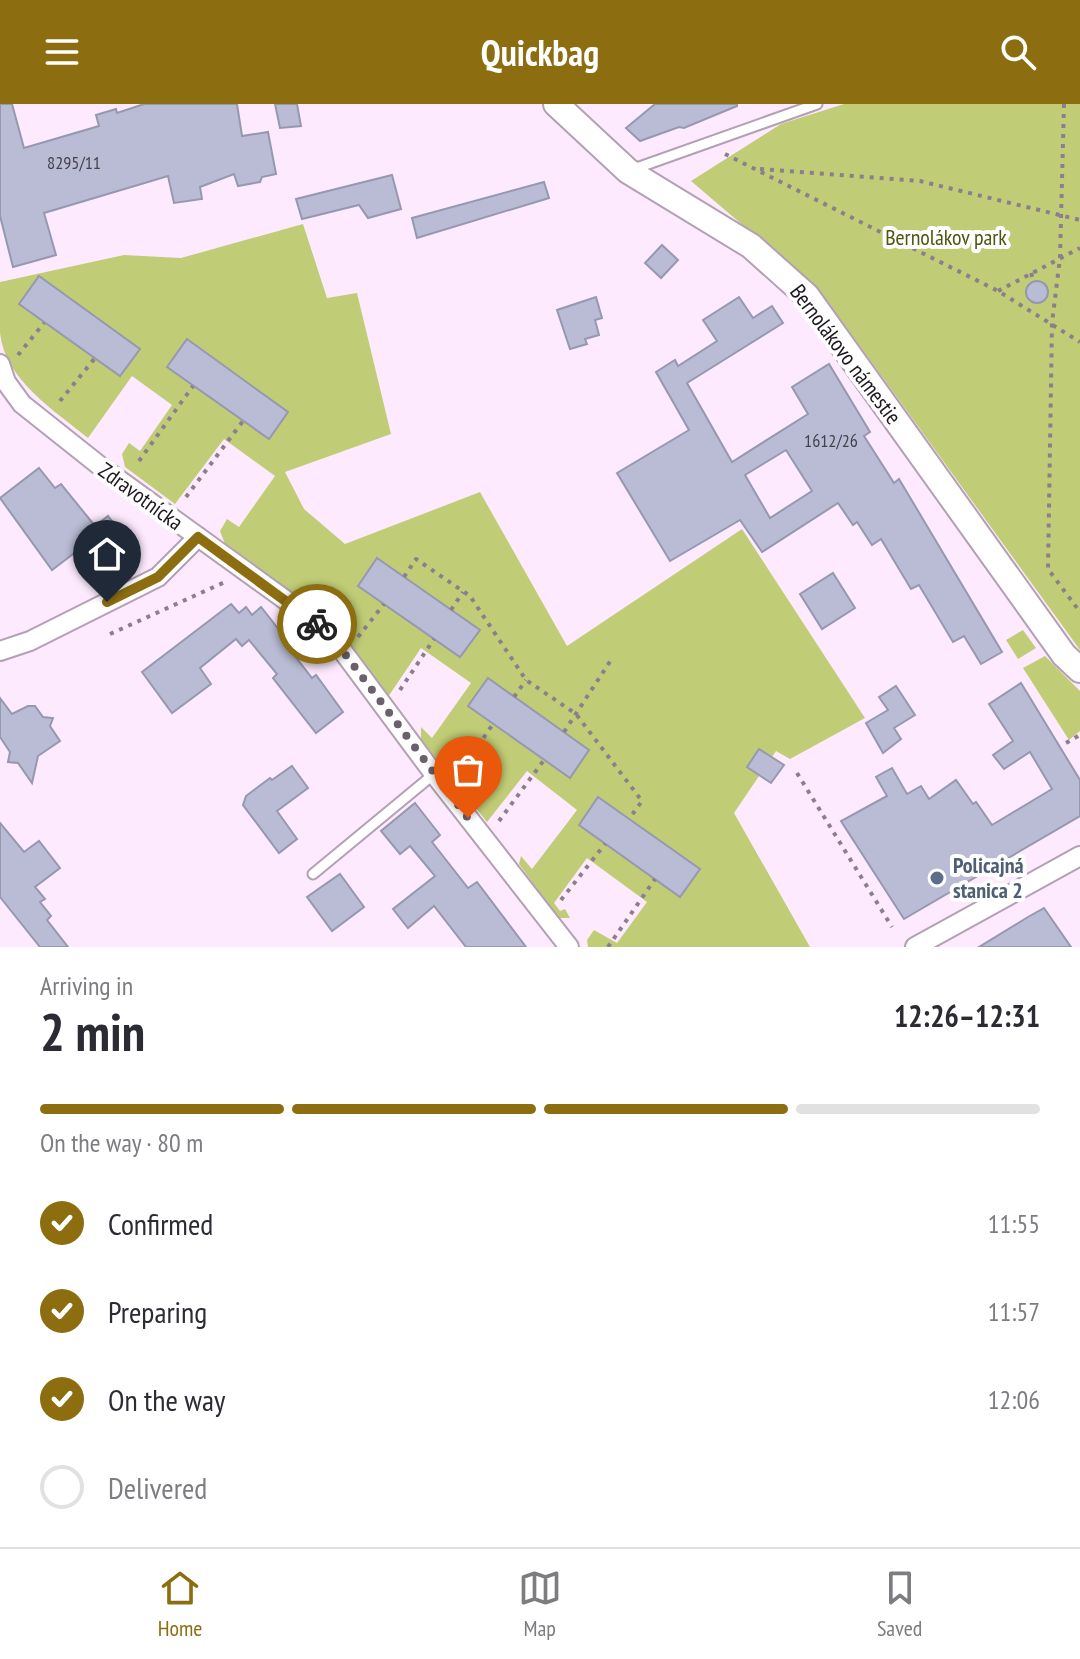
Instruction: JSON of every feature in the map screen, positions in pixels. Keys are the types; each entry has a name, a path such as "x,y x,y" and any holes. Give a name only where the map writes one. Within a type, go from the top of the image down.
{"main road":[{"name":"Bernolákovo námestie","path":"556,104 628,171 751,246 807,296 1064,655 1080,670"}],"street":[{"name":"Zdravotnícka","path":"0,364 3,383 22,404 100,466 327,630 569,947"},
{"path":"0,651 30,641 158,577 198,537"},
{"path":"1061,865 1080,848"},
{"path":"915,947 1080,856"}],"lane":[{"path":"628,171 817,104"},
{"path":"313,874 434,774"}],"path":[{"path":"1064,104 1060,258 1052,323 1048,569 1080,612"},
{"path":"704,144 998,291 1080,342"},
{"path":"757,169 920,181 1080,220"},
{"path":"998,291 1080,248"},
{"path":"1031,273 1034,282"},
{"path":"18,355 44,323"},
{"path":"60,401 95,358"},
{"path":"139,461 193,386"},
{"path":"186,497 243,421"},
{"path":"404,577 416,559 470,596 526,680 576,714 642,801 629,819"},
{"path":"110,634 231,579"},
{"path":"451,610 463,591"},
{"path":"358,637 384,604"},
{"path":"400,690 434,639"},
{"path":"564,732 611,660"},
{"path":"514,697 526,680"},
{"path":"461,771 493,724"},
{"path":"1066,743 1080,735"},
{"path":"499,821 544,760"},
{"path":"797,773 892,927"},
{"path":"561,900 605,844"},
{"path":"608,947 655,879"}],"green space":[{"name":"Bernolákov park","path":"844,104 1080,104 1080,650 820,291 691,181 781,124"},
{"path":"303,224 327,298 357,293 391,434 285,472 304,509 345,544 480,492 567,646 742,529 865,718 790,759 776,751 734,813 810,947 588,947 587,940 594,930 617,943 647,902 587,858 554,903 560,911 565,909 570,918 558,918 519,864 521,856 532,869 577,810 527,771 487,822 421,739 421,727 432,738 471,683 421,648 388,697 334,628 225,544 220,531 227,519 239,527 275,476 224,439 175,504 125,467 122,454 129,443 140,451 172,405 132,376 88,438 21,380 4,350 0,333 0,282 124,255 181,258"},
{"path":"1023,630 1036,648 1018,659 1006,640"},
{"path":"1045,656 1080,691 1080,731 1069,740 1023,668"}],"building":[{"path":"0,104 12,104 24,148 99,126 96,115 116,109 117,113 144,104 237,104 242,136 268,132 276,174 262,177 260,182 238,186 234,174 200,187 202,199 174,203 168,176 44,213 56,255 13,267 0,216"},
{"path":"275,104 297,104 301,126 280,128"},
{"path":"655,104 737,106 684,128 640,141 626,128"},
{"path":"392,175 401,209 368,218 359,205 302,219 296,199"},
{"path":"544,182 549,198 417,238 412,218"},
{"path":"662,245 678,260 661,278 645,263"},
{"path":"39,276 140,349 120,376 19,304"},
{"path":"1037,281 1045,284 1048,292 1045,300 1037,303 1029,300 1026,292 1029,284"},
{"path":"596,297 602,318 595,320 599,335 585,339 587,344 570,349 557,310"},
{"path":"739,297 753,318 772,306 783,323 687,383 732,462 808,414 792,387 829,364 870,432 864,436 894,483 899,479 1002,652 981,664 964,636 953,642 919,585 911,589 881,539 872,545 857,522 853,525 838,503 762,552 740,520 670,561 617,473 689,430 656,372 675,360 678,366 717,341 703,320","holes":["786,450 812,491 770,518 745,475"]},
{"path":"187,339 288,412 269,439 167,367"},
{"path":"39,468 55,488 61,484 95,526 108,516 121,533 103,548 94,538 52,570 0,498"},
{"path":"377,558 480,630 460,657 358,586"},
{"path":"833,573 855,608 822,629 800,594"},
{"path":"231,604 239,613 246,607 252,615 261,607 312,678 316,675 343,712 316,733 273,678 277,674 249,640 242,646 236,639 200,668 211,684 172,713 142,672"},
{"path":"488,678 589,750 570,778 468,706"},
{"path":"1021,683 1080,780 1080,816 904,919 841,821 887,796 876,777 892,768 907,794 921,786 929,799 956,780 992,825 1052,789 1030,752 1004,769 993,755 1013,741 989,704"},
{"path":"896,686 915,715 894,728 901,739 883,753 866,723 888,710 879,697"},
{"path":"0,698 12,714 35,706 43,717 53,718 50,726 60,741 38,756 32,783 18,763 8,762 10,752 0,737"},
{"path":"759,749 784,765 771,783 747,767"},
{"path":"292,766 308,788 277,811 297,839 279,853 243,805 246,796"},
{"path":"598,797 700,869 680,897 579,825"},
{"path":"415,803 440,835 432,842 468,888 477,882 526,947 466,947 434,906 408,928 393,909 435,876 410,846 400,854 381,831"},
{"path":"0,823 24,852 39,841 60,868 35,887 45,899 40,902 51,916 47,920 68,947 40,947 0,897"},
{"path":"340,874 364,907 332,931 307,897"},
{"path":"1044,908 1071,947 979,947 1028,917"}],"way so far":[{"path":"317,624 327,630 468,818"}],"place":[{"name":"Policajná stanica 2","path":"937,878"}],"route":[{"path":"107,602 158,577 198,537 317,624"}]}
